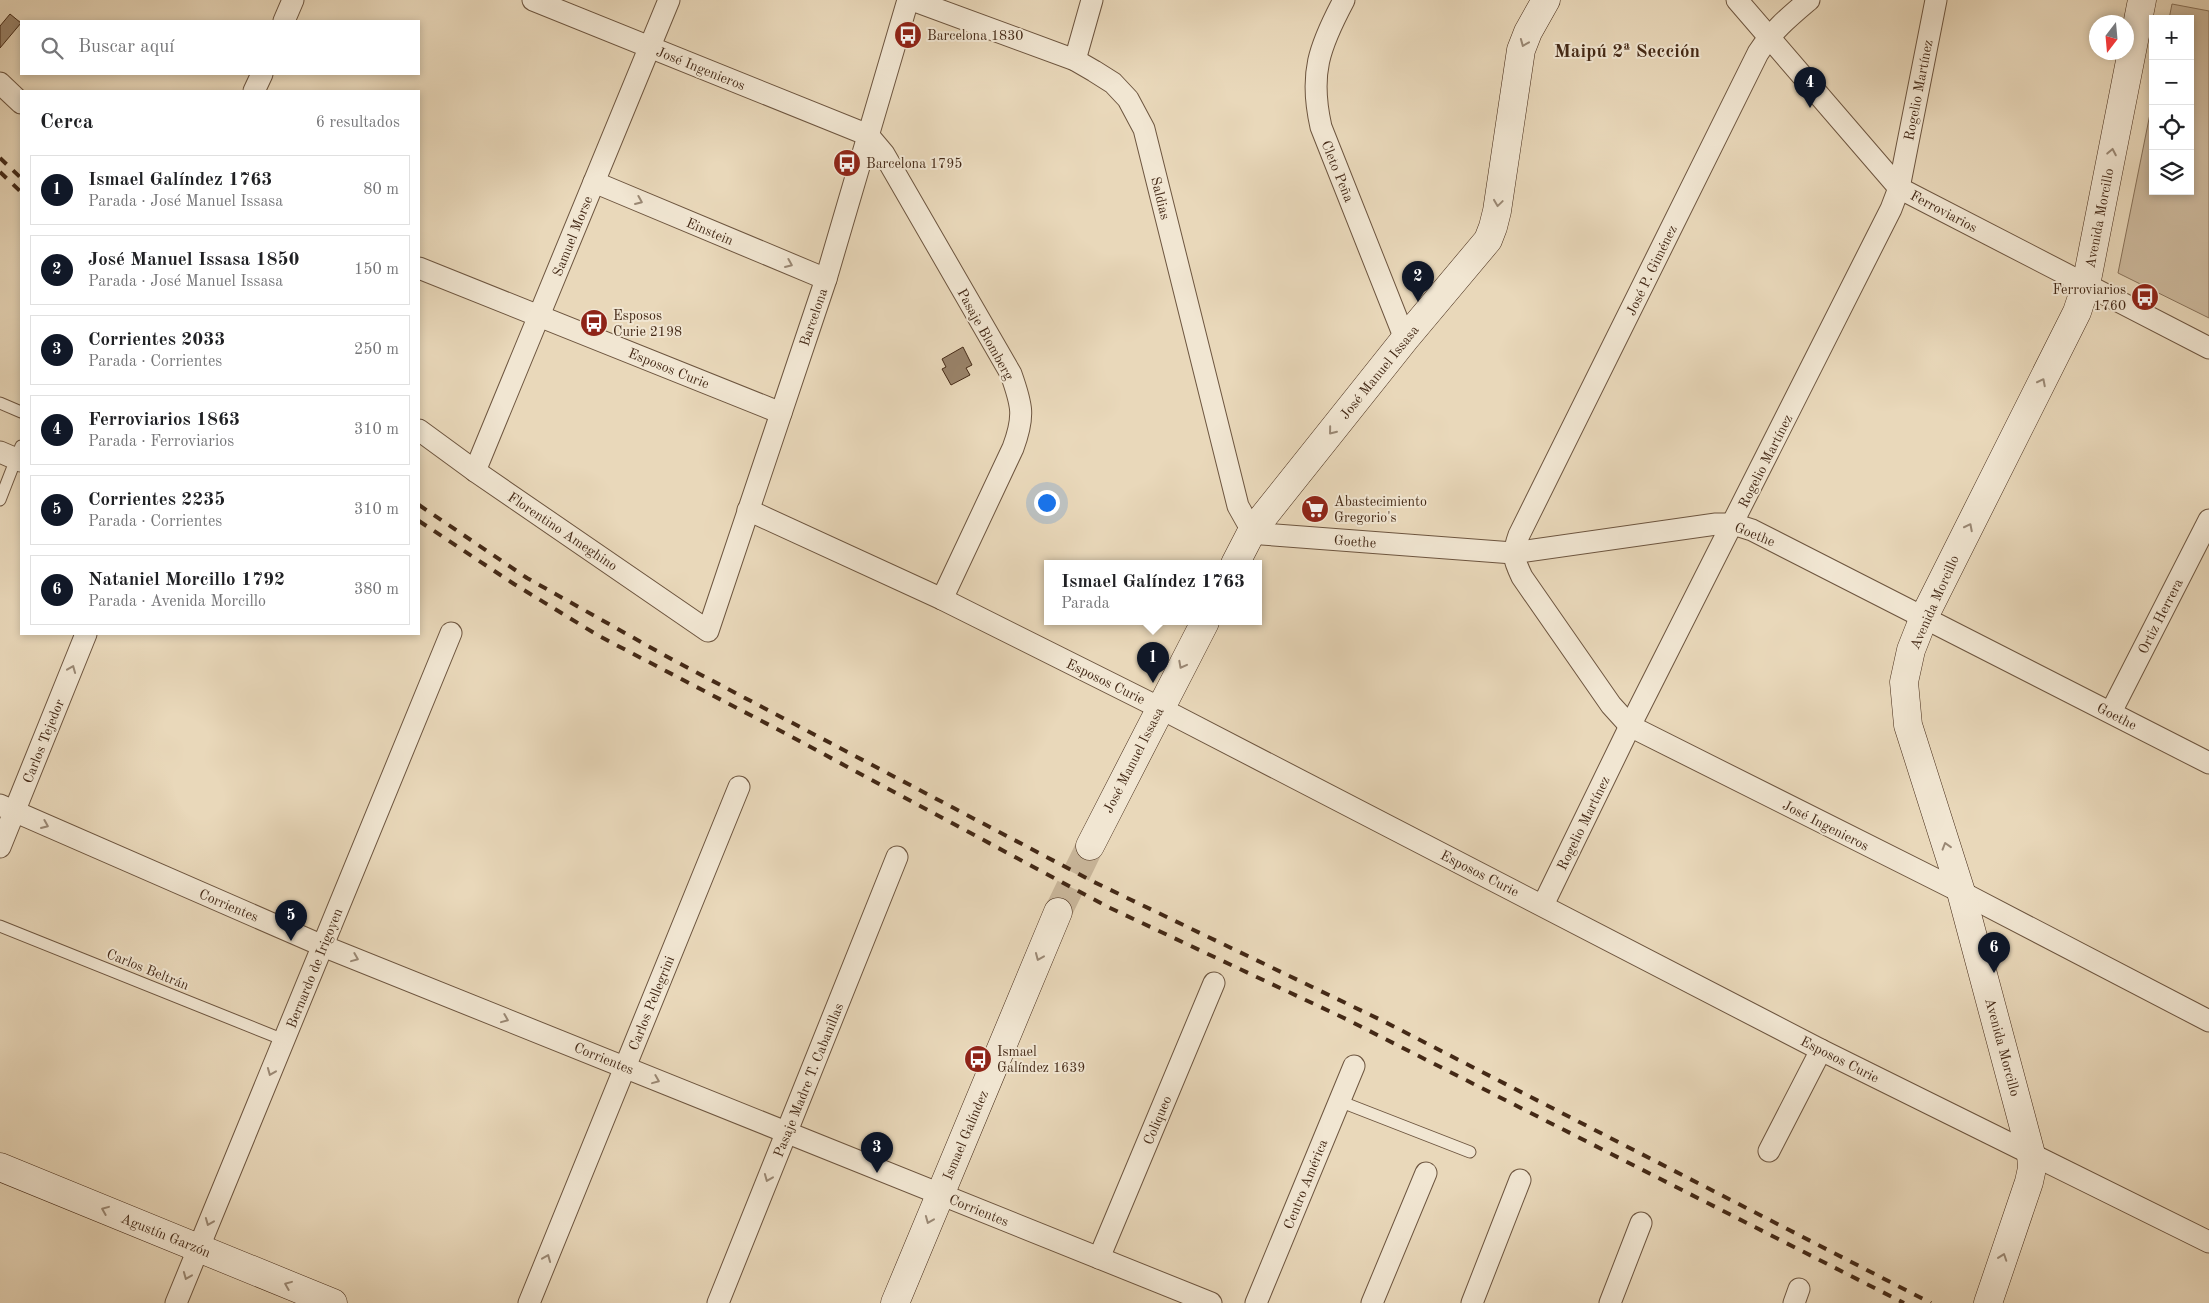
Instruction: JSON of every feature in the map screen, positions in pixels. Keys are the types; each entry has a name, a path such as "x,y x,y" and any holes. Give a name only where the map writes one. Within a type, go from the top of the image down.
{"main road":[{"name":"José Manuel Issasa","path":"1237,560 1252,531 1488,240 1493,228 1521,50 1528,32 1546,0"},
{"name":"Avenida Morcillo","path":"1988,1303 2029,1182 2032,1168 2031,1154 1961,892 1908,724 1904,682 1907,666 1924,618 2077,312 2086,286 2142,0"},
{"name":"José Manuel Issasa","path":"1090,846 1203,625"},
{"name":"Ismael Galíndez","path":"895,1303 1058,912"},
{"name":"Agustín Garzón","path":"0,1167 333,1303"}],"street":[{"path":"284,20 293,0"},
{"name":"José Ingenieros","path":"533,0 868,135"},
{"name":"Samuel Morse","path":"475,471 669,0"},
{"name":"Barcelona","path":"708,630 826,279 908,0"},
{"name":"Saldias","path":"912,0 1075,60 1113,83 1128,99 1144,129 1238,506 1252,531"},
{"path":"1075,60 1092,0"},
{"name":"Cleto Peña","path":"1344,0 1328,29 1320,53 1314,87 1316,106 1321,127 1405,340"},
{"name":"Ferroviarios","path":"1737,0 1899,188 2209,348"},
{"name":"José P. Giménez","path":"1513,553 1519,535 1758,53 1769,36 1809,0"},
{"name":"Rogelio Martínez","path":"1542,905 1630,726 1891,209 1899,188 1936,0"},
{"path":"254,90 262,75"},
{"path":"0,83 20,102"},
{"name":"Pasaje Blomberg","path":"868,135 884,154 1011,374 1022,415 1013,448 942,599"},
{"name":"Einstein","path":"594,182 826,279"},
{"name":"Esposos Curie","path":"420,268 781,413"},
{"name":"Florentino Ameghino","path":"420,431 475,471 708,630"},
{"name":"Esposos Curie","path":"748,510 942,599 1160,708 1821,1050 2209,1242"},
{"name":"Ortiz Herrera","path":"2111,712 2209,520"},
{"name":"Goethe","path":"1252,531 1262,534 1513,553 1716,524 1733,524 1752,530 2209,763"},
{"name":"José Ingenieros","path":"1513,553 1515,563 1522,577 1611,705 1630,726 1961,892 2209,1021"},
{"name":"Bernardo de Irigoyen","path":"176,1303 451,633"},
{"name":"Carlos Tejedor","path":"0,847 7,808 86,635"},
{"name":"Carlos Pellegrini","path":"529,1303 739,787"},
{"name":"Corrientes","path":"7,808 323,946 1211,1303"},
{"name":"Pasaje Madre T. Cabanillas","path":"718,1303 898,857"},
{"name":"Coliqueo","path":"1100,1258 1214,982"},
{"path":"1769,1151 1821,1050"},
{"name":"Centro América","path":"1256,1303 1354,1066"},
{"path":"1372,1303 1426,1173"},
{"path":"1472,1303 1520,1180"},
{"path":"1610,1303 1641,1223"}],"lane":[{"path":"0,404 20,412"},
{"path":"0,500 15,454"},
{"name":"Carlos Beltrán","path":"0,926 284,1040"},
{"path":"1339,1101 1470,1152"}],"shaded area":[{"path":"2172,4 2209,11 2209,318 2118,273 2149,119 2149,195 2194,195 2194,15 2170,15"}],"building":[{"path":"10,14 20,22 0,48 0,26"},
{"path":"963,347 972,365 966,368 970,375 951,385 942,369 946,367 942,359"}],"tunnel":[{"path":"1058,912 1090,846"}],"railway":[{"path":"0,158 20,177"},
{"path":"0,172 20,191"},
{"path":"420,506 527,578 673,660 1094,882 1385,1022 1931,1303"},
{"path":"420,522 514,584 599,636 777,729 1108,907 1346,1019 1904,1303"}],"place":[{"name":"Barcelona 1830","path":"908,35"},
{"name":"Ferroviarios 1863","path":"1810,108"},
{"name":"Barcelona 1795","path":"847,163"},
{"name":"Ferroviarios 1760","path":"2145,297"},
{"name":"José Manuel Issasa 1850","path":"1418,302"},
{"name":"Esposos Curie 2198","path":"594,323"},
{"name":"Abastecimiento Gregorio's","path":"1315,509"},
{"name":"Ismael Galíndez 1763","path":"1153,683"},
{"name":"Corrientes 2235","path":"291,941"},
{"name":"Nataniel Morcillo 1792","path":"1994,973"},
{"name":"Ismael Galíndez 1639","path":"978,1059"},
{"name":"Corrientes 2033","path":"877,1173"}],"district":[{"name":"Maipú 2ª Sección","path":"1627,50"}]}
